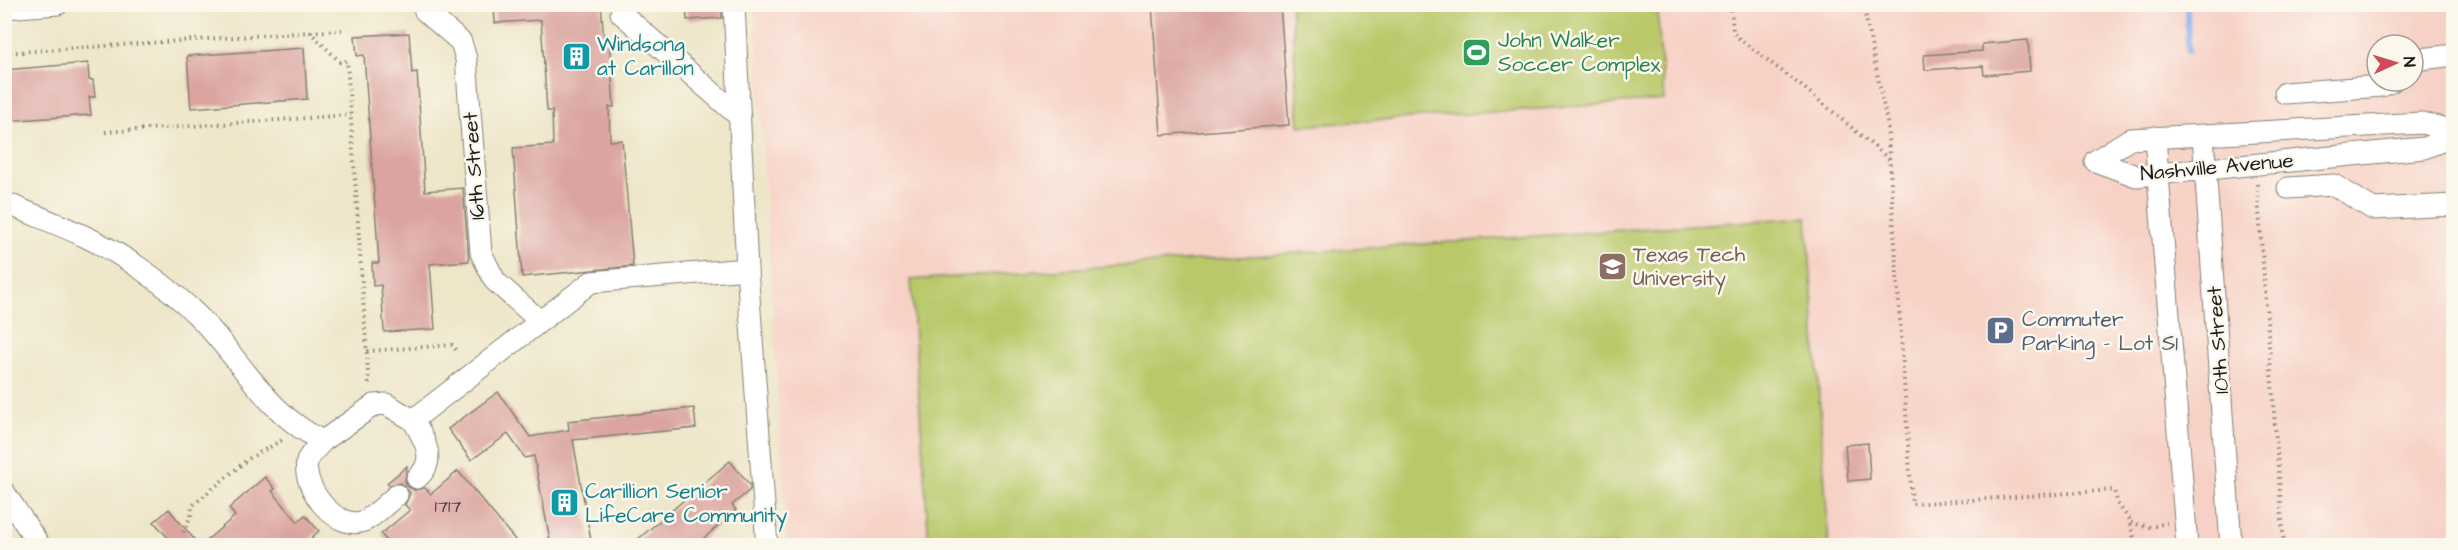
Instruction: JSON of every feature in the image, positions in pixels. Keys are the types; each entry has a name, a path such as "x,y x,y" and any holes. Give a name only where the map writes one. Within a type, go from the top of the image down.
{"street":[{"path":"4,8 58,4"},
{"name":"16th Street","path":"423,4 425,11 461,42 466,59 481,253 495,281 540,321"},
{"path":"734,4 747,269 767,546"},
{"path":"621,13 740,117"},
{"path":"2425,59 2454,55"},
{"path":"2284,93 2365,87"},
{"name":"Nashville Avenue","path":"2454,131 2422,123 2130,139 2095,160 2136,176 2207,171 2424,148 2454,136"},
{"name":"10th Street","path":"2204,135 2231,546"},
{"path":"2155,137 2187,546"},
{"path":"2288,188 2334,185 2373,209 2454,205"},
{"path":"4,202 86,237 145,272 199,317 282,416 302,431 324,441"},
{"path":"413,420 591,282 747,269"},
{"path":"397,495 364,521 349,523 333,515 306,477 307,460 324,441 374,405 386,405 413,420 426,445 429,458 423,473 417,478"},
{"path":"4,492 40,546"}],"path":[{"path":"1731,4 1733,32 1737,38 1808,91 1889,159"},
{"path":"1863,4 1885,111 1912,504 2114,490 2118,504 2130,523 2136,546"},
{"path":"4,53 342,30"},
{"path":"310,32 340,62 347,61 370,393"},
{"path":"105,132 351,116"},
{"path":"2257,176 2284,546"},
{"path":"367,351 452,345 458,352"},
{"path":"183,532 191,516 192,506 248,459 290,435"},
{"path":"2130,523 2150,527 2173,520"},
{"path":"160,546 175,540"}],"shaded area":[{"name":"Texas Tech University","path":"754,5 2453,5 2453,545 787,545"}],"green space":[{"name":"John Walker Soccer Complex","path":"1291,5 1657,5 1664,100 1299,126"},
{"path":"1807,217 1829,545 929,545 911,280"}],"building":[{"path":"494,4 601,4 604,40 609,39 614,107 609,107 610,141 622,140 633,266 522,277 513,148 553,145 552,111 547,111 541,20 495,23"},
{"path":"686,4 721,4 722,18 687,20"},
{"path":"1152,4 1280,4 1289,125 1161,135"},
{"path":"409,33 412,73 417,72 425,191 463,188 469,261 430,264 435,329 384,332 381,285 373,286 372,263 379,263 364,55 357,56 355,36"},
{"path":"2028,40 2030,71 1984,75 1983,66 1925,70 1924,55 1982,51 1982,44"},
{"path":"304,48 307,99 191,108 187,56"},
{"path":"88,63 89,80 93,80 95,97 89,97 91,115 4,121 4,70"},
{"name":"Carillion Senior LifeCare Community","path":"498,392 530,437 569,430 568,421 694,408 696,428 573,440 592,546 551,546 534,456 525,458 508,434 471,460 448,429"},
{"path":"1868,443 1870,479 1848,481 1845,445"},
{"name":"Carillion Senior LifeCare Community","path":"730,461 750,485 750,490 732,505 736,510 695,546 630,546"},
{"path":"407,466 405,481 408,487 415,490 425,488 431,494 458,471 520,546 391,546 381,534 410,510 405,505 410,493 402,483 389,485 387,483"},
{"path":"265,477 275,489 272,491 298,522 305,515 319,531 311,538 318,546 200,546 235,516 229,508"},
{"path":"169,509 200,546 180,546 174,539 171,541 154,522"}],"waterway":[{"path":"2187,4 2188,51"}],"place":[{"name":"John Walker Soccer Complex","path":"1477,52"},
{"name":"Windsong at Carillon","path":"576,56"},
{"name":"Texas Tech University","path":"1612,266"},
{"name":"Commuter Parking - Lot S1","path":"2001,331"},
{"name":"Carillion Senior LifeCare Community","path":"564,503"}]}
